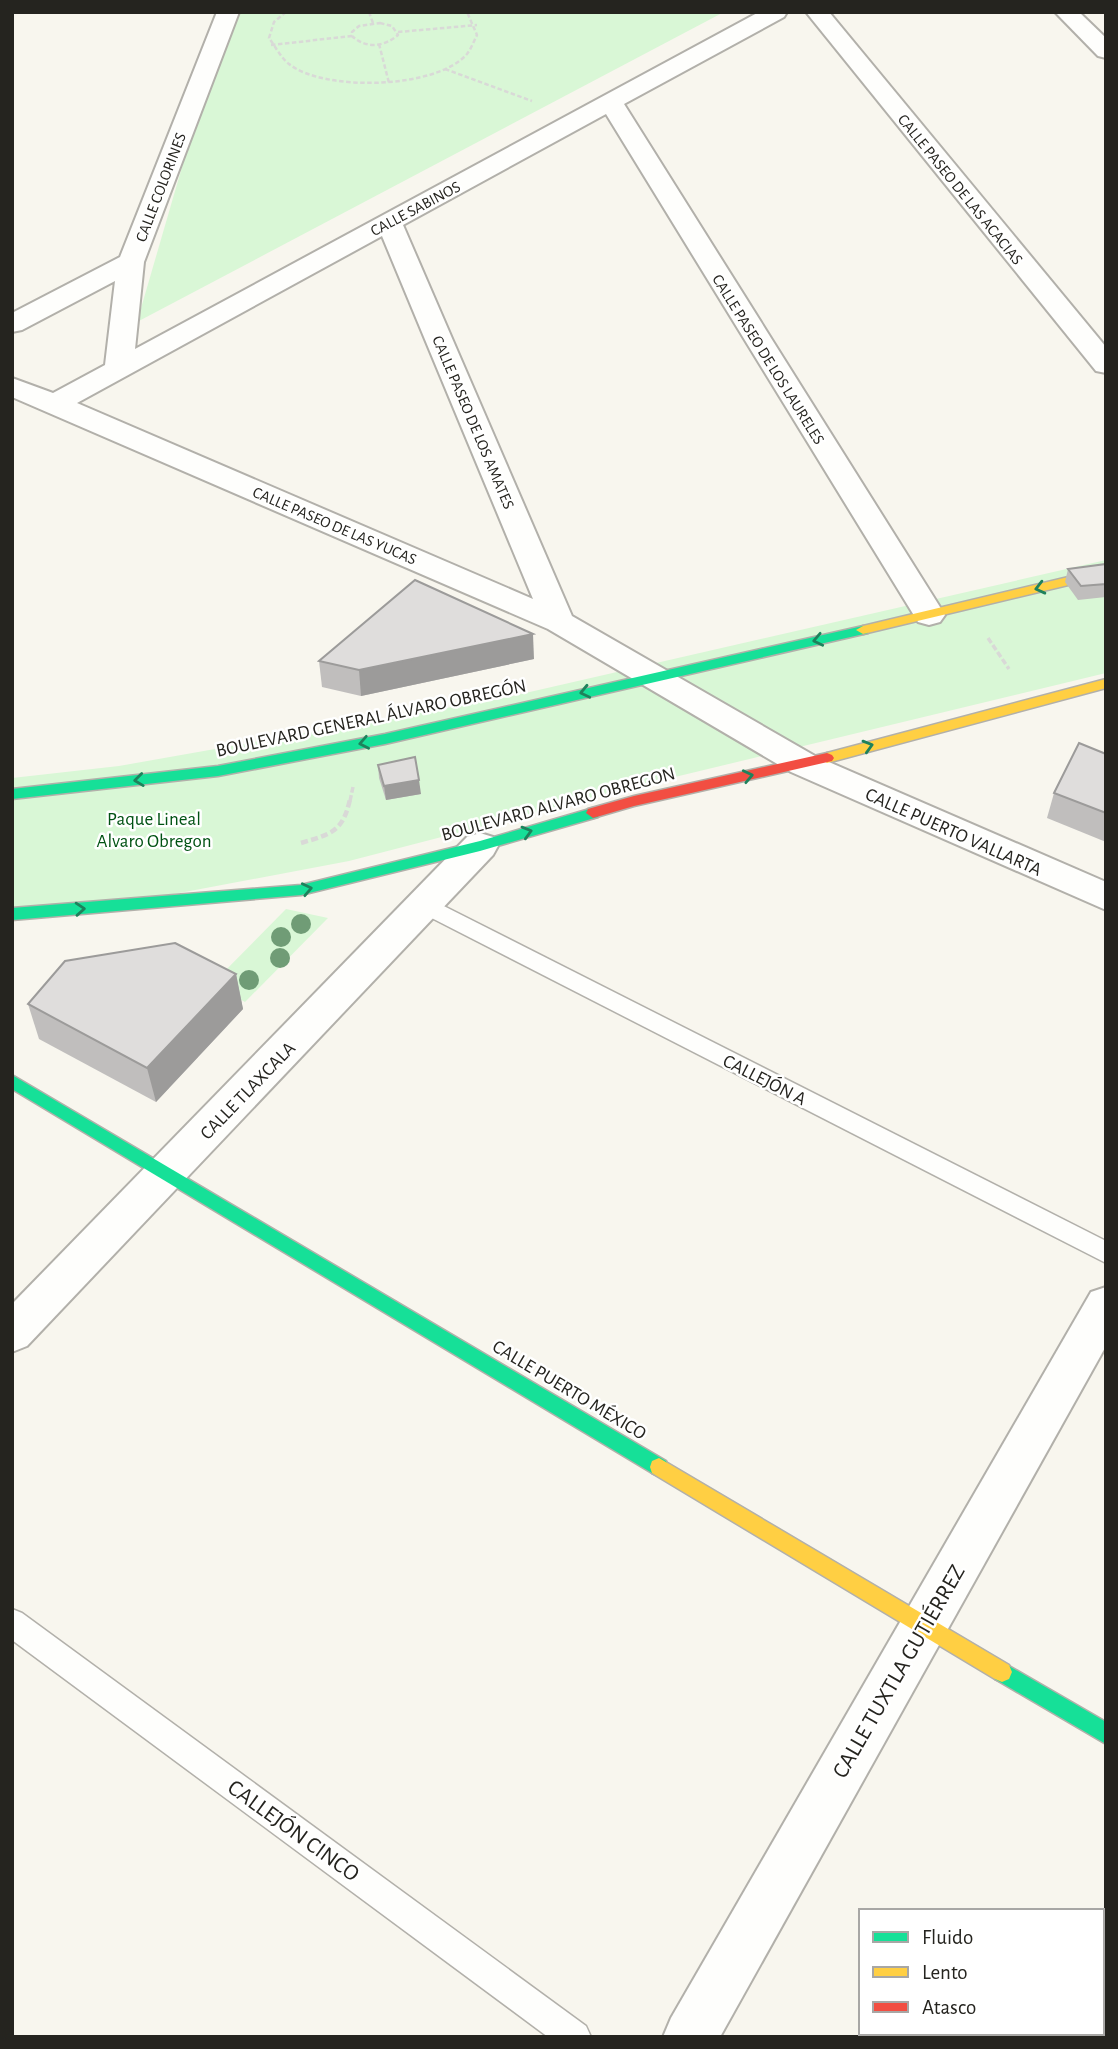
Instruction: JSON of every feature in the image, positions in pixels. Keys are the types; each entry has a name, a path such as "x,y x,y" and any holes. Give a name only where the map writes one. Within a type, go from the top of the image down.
{"main road":[{"path":"652,677 1106,572"},
{"name":"BOULEVARD GENERAL ÁLVARO OBREGÓN","path":"12,793 218,771 385,739 652,677"},
{"name":"BOULEVARD ALVARO OBREGON","path":"12,914 302,890 480,846 634,801 803,764 1106,683"},
{"name":"CALLE PUERTO MÉXICO","path":"12,1081 1106,1734"}],"street":[{"name":"CALLE COLORINES","path":"119,368 131,262 228,12"},
{"name":"CALLE SABINOS","path":"54,404 776,12"},
{"name":"CALLE PASEO DE LAS ACACIAS","path":"817,12 1106,365"},
{"path":"1066,12 1106,51"},
{"name":"CALLE PASEO DE LOS LAURELES","path":"610,102 929,615"},
{"name":"CALLE PASEO DE LOS AMATES","path":"389,222 559,622"},
{"path":"12,324 131,262"},
{"name":"CALLE PASEO DE LAS YUCAS","path":"12,386 559,622 652,677"},
{"name":"CALLE PUERTO VALLARTA","path":"652,677 803,764 1106,897"},
{"name":"CALLE TLAXCALA","path":"12,1333 480,846"},
{"name":"CALLE TUXTLA GUTIÉRREZ","path":"690,2037 1106,1305"}],"lane":[{"name":"CALLEJÓN A","path":"424,904 1106,1253"},
{"name":"CALLEJÓN CINCO","path":"12,1623 575,2037"}],"path":[{"path":"286,12 274,22 269,38 275,54 292,68 319,78 353,83 389,83 423,77 445,69 470,53 479,37 477,25 467,12"},
{"path":"369,12 373,23"},
{"path":"352,36 352,32 359,26 373,23 392,26 398,32"},
{"path":"398,32 477,25"},
{"path":"352,36 358,42 379,44 391,41 398,32"},
{"path":"271,45 352,36"},
{"path":"379,44 389,83"},
{"path":"445,69 533,102"},
{"path":"301,843 330,835 346,822 355,778"}],"green space":[{"path":"227,12 724,12 137,322"},
{"name":"Paque Lineal Alvaro Obregon","path":"1106,560 1106,673 650,783 349,861 153,898 12,911 12,778 119,766 508,697"},
{"path":"286,909 328,918 245,1002 212,984"}],"building":[{"path":"1106,564 1106,584 1081,586 1068,569"},
{"path":"415,580 533,634 359,670 319,661"},
{"path":"1079,743 1106,754 1106,813 1054,793"},
{"path":"415,757 419,780 384,786 378,765"},
{"path":"175,943 236,974 147,1068 28,1004 65,961"}],"traffic: fast":[{"path":"12,794 218,771 385,739 863,630"},
{"path":"12,914 301,890 480,846 593,813"},
{"path":"12,1081 659,1467"},
{"path":"1002,1672 1106,1734"}],"traffic: slow":[{"path":"863,630 1106,572"},
{"path":"827,758 1106,683"},
{"path":"659,1467 1002,1672"}],"traffic: jam":[{"path":"593,813 634,801 827,758"}]}
